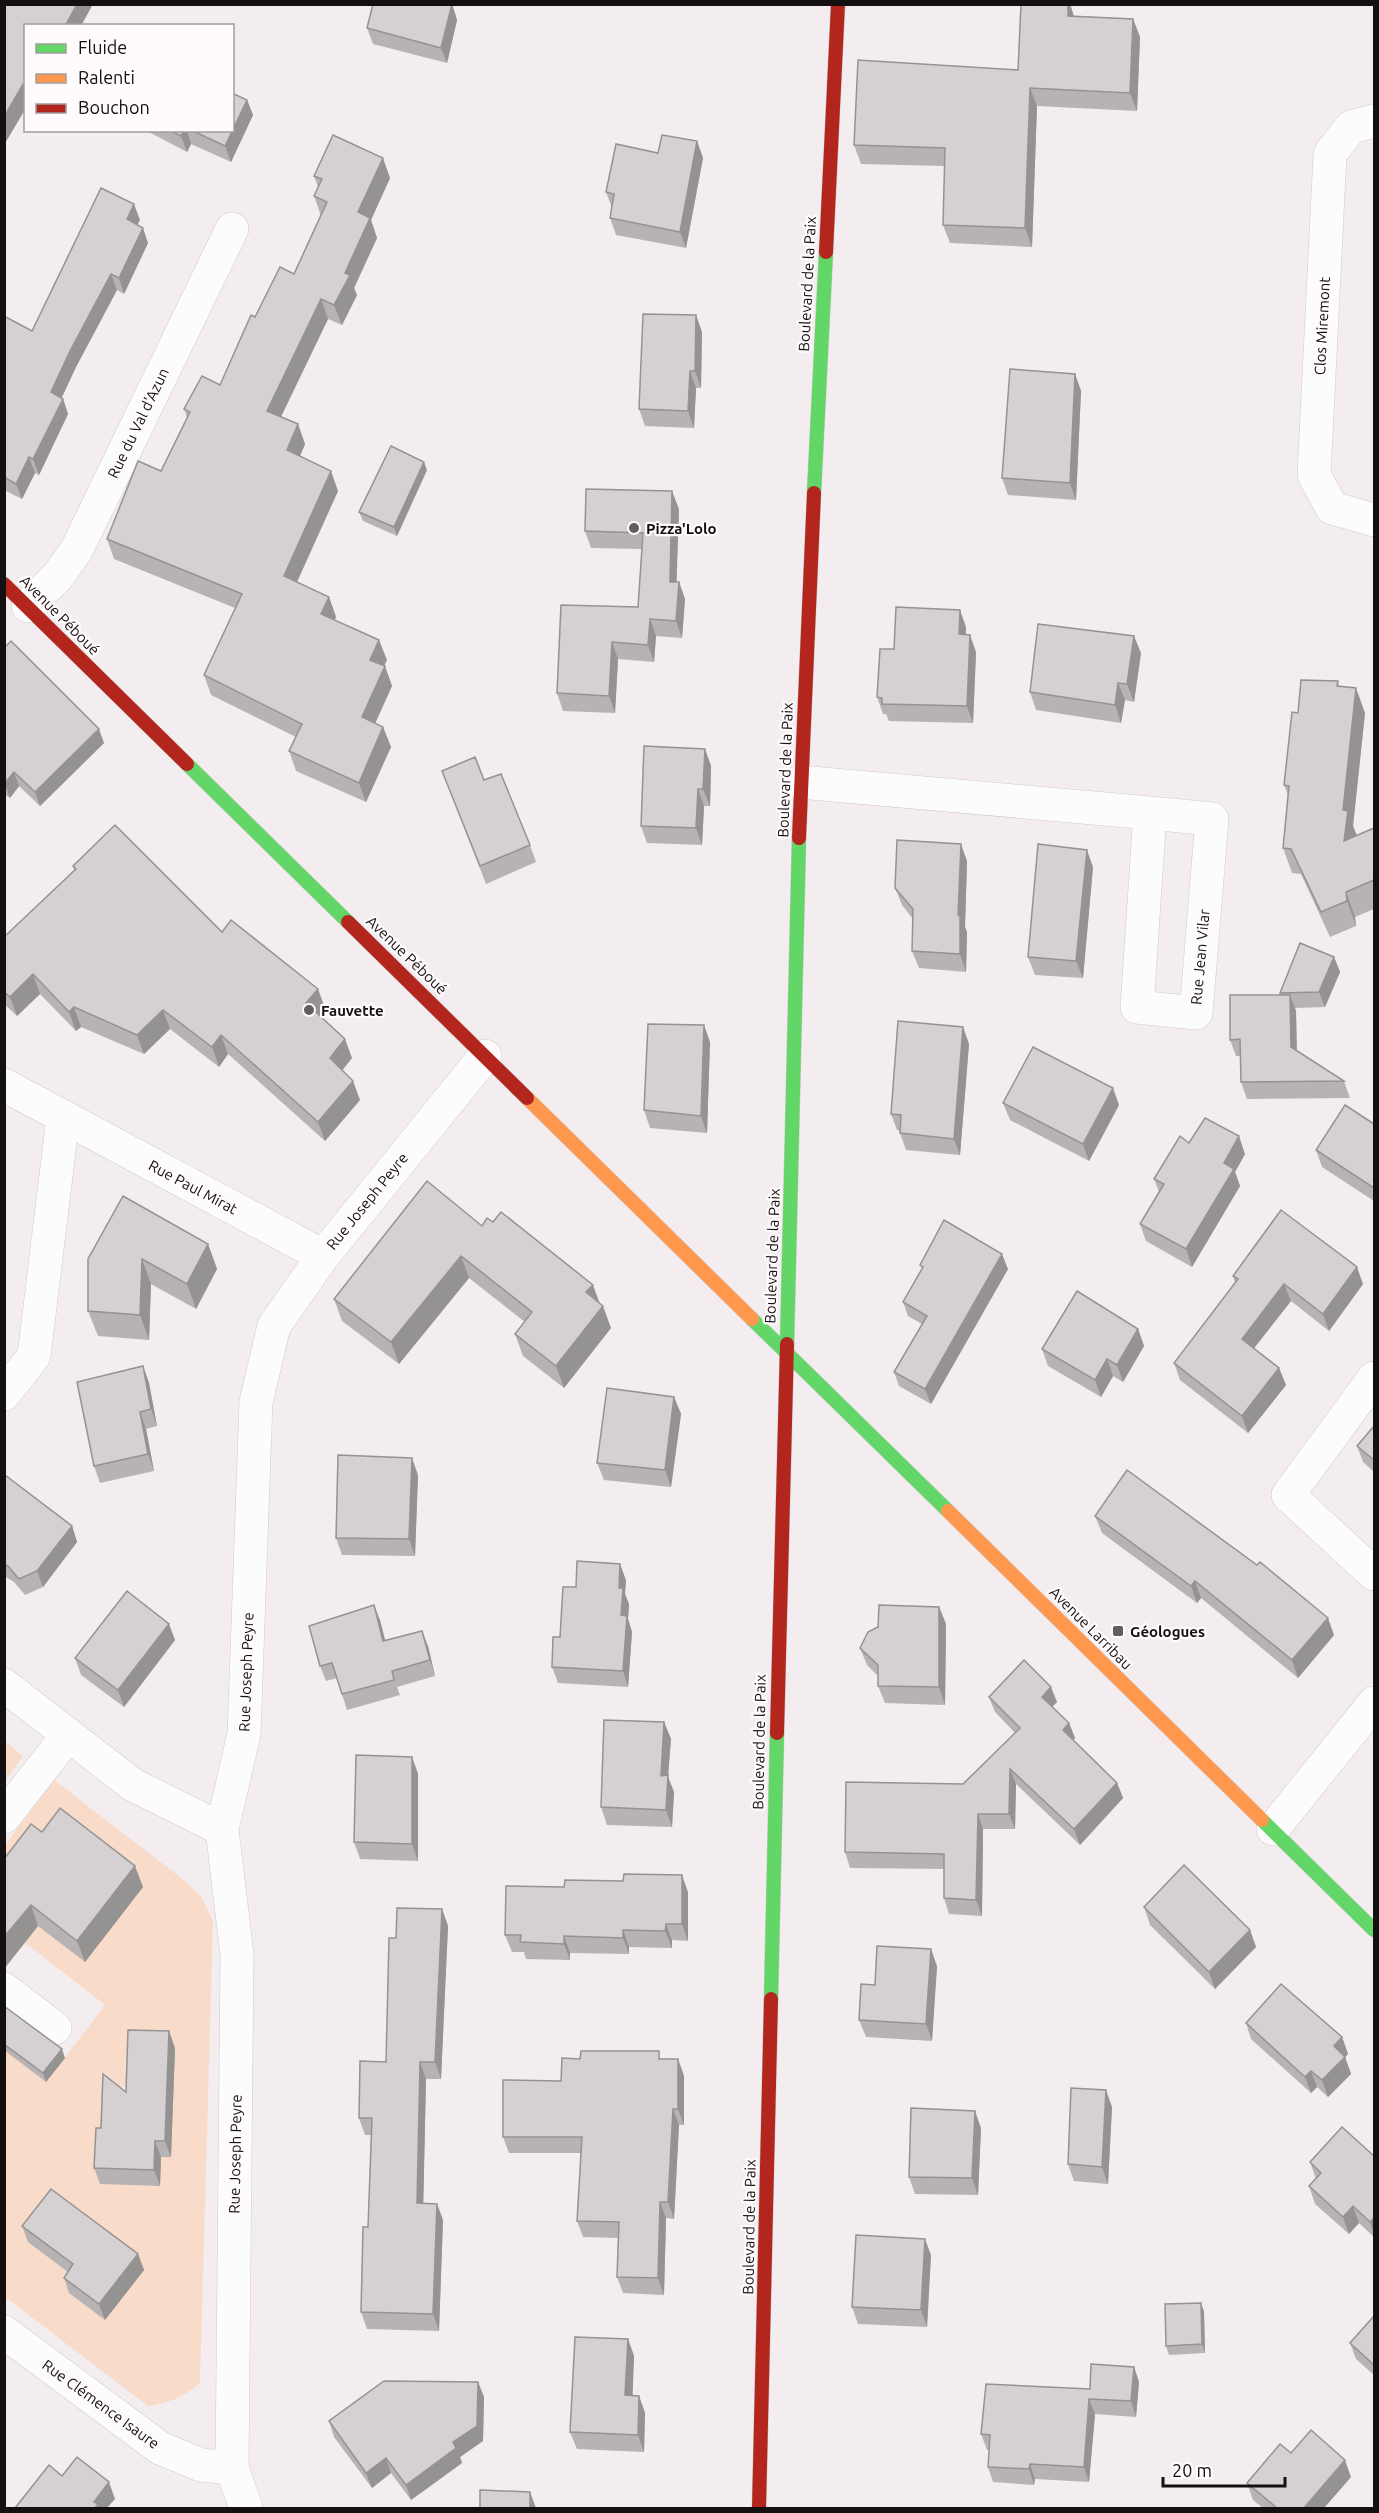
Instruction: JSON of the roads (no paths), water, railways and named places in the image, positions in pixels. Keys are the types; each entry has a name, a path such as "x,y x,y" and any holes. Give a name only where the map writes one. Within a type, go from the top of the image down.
{"main road":[{"name":"Boulevard de la Paix","path":"759,2508 800,782 838,4"},
{"name":"Avenue Péboué","path":"4,584 786,1350"},
{"name":"Avenue Larribau","path":"786,1350 1374,1930"}],"street":[{"name":"Clos Miremont","path":"1374,121 1351,127 1330,154 1314,475 1332,508 1374,520"},
{"name":"Rue du Val d'Azun","path":"28,606 58,576 76,549 232,229"},
{"name":"Rue Jean Vilar","path":"800,782 1150,813 1212,819 1196,1013 1137,1007 1150,813"},
{"name":"Rue Joseph Peyre","path":"232,2468 237,1955 222,1829 244,1734 256,1402 274,1326 323,1256 486,1056"},
{"name":"Rue Paul Mirat","path":"4,1085 323,1256"},
{"path":"4,1394 34,1356 63,1118"},
{"path":"1374,1377 1288,1495 1374,1574"},
{"path":"4,1685 133,1785 222,1829"},
{"path":"1273,1829 1374,1703"},
{"path":"4,1817 68,1735"},
{"path":"4,1989 55,2028"},
{"name":"Rue Clémence Isaure","path":"4,2332 160,2448 201,2465 232,2468"},
{"path":"232,2468 246,2508"}],"place":[{"name":"Pizza'Lolo","path":"634,528"},
{"name":"Fauvette","path":"309,1010"},
{"name":"Géologues","path":"1118,1631"}]}
